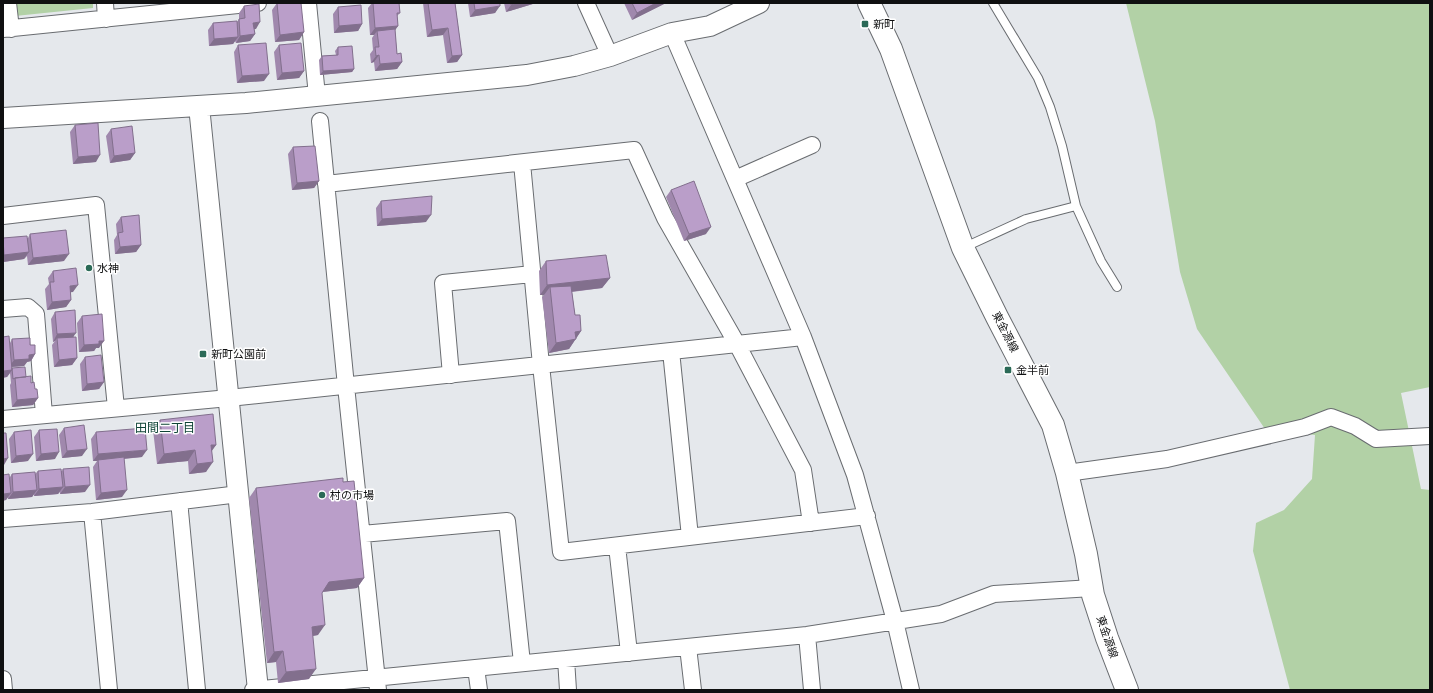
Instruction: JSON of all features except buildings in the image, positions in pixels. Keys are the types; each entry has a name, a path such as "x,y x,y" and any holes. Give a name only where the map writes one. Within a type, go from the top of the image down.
{"main road":[{"name":"東金源線","path":"869,3 891,49 963,248 1053,425 1067,473 1086,554 1092,588 1107,638 1127,690"}],"street":[{"path":"8,3 7,29 105,11 258,3"},
{"path":"308,3 317,96"},
{"path":"586,3 610,56"},
{"path":"3,118 246,104 527,75 574,66 610,56 672,33 710,26 759,3"},
{"path":"672,33 803,337 855,475 867,516 911,690"},
{"path":"199,106 239,494 256,690 378,684 476,668 807,635 941,614 994,594 1092,588"},
{"path":"320,121 346,386 378,684"},
{"path":"735,179 812,145"},
{"path":"326,184 634,150 665,218 737,344 803,470 811,523"},
{"path":"522,163 541,366 561,552 867,516"},
{"path":"3,216 96,205 116,408"},
{"path":"451,375 443,283 532,274"},
{"path":"3,309 28,307 36,314 44,415"},
{"path":"3,419 229,398 803,337"},
{"path":"671,351 690,537"},
{"path":"1067,473 1167,459 1305,427 1332,417 1355,426 1376,439 1430,436"},
{"path":"3,519 92,512 239,494"},
{"path":"180,501 197,690"},
{"path":"92,512 109,690"},
{"path":"362,534 507,521 522,663"},
{"path":"617,546 629,653"},
{"path":"807,635 812,690"},
{"path":"688,647 693,690"},
{"path":"566,659 568,690"},
{"path":"476,668 479,690"},
{"path":"3,679 4,690"}],"lane":[{"path":"993,3 1038,78 1050,107 1062,146 1076,206 1101,261 1117,287"},
{"path":"963,248 1026,219 1076,206"}],"green space":[{"path":"13,3 93,3 93,8 15,16"},
{"path":"1126,3 1430,3 1430,387 1401,393 1421,489 1430,490 1430,690 1290,690 1253,551 1256,523 1284,510 1312,479 1315,435 1265,429 1197,329 1180,272 1155,121"}],"place":[{"name":"新町","path":"865,24"},
{"name":"水神","path":"89,268"},
{"name":"新町公園前","path":"203,354"},
{"name":"金半前","path":"1008,370"},
{"name":"村の市場","path":"322,495"}],"district":[{"name":"田間二丁目","path":"165,428"}]}
